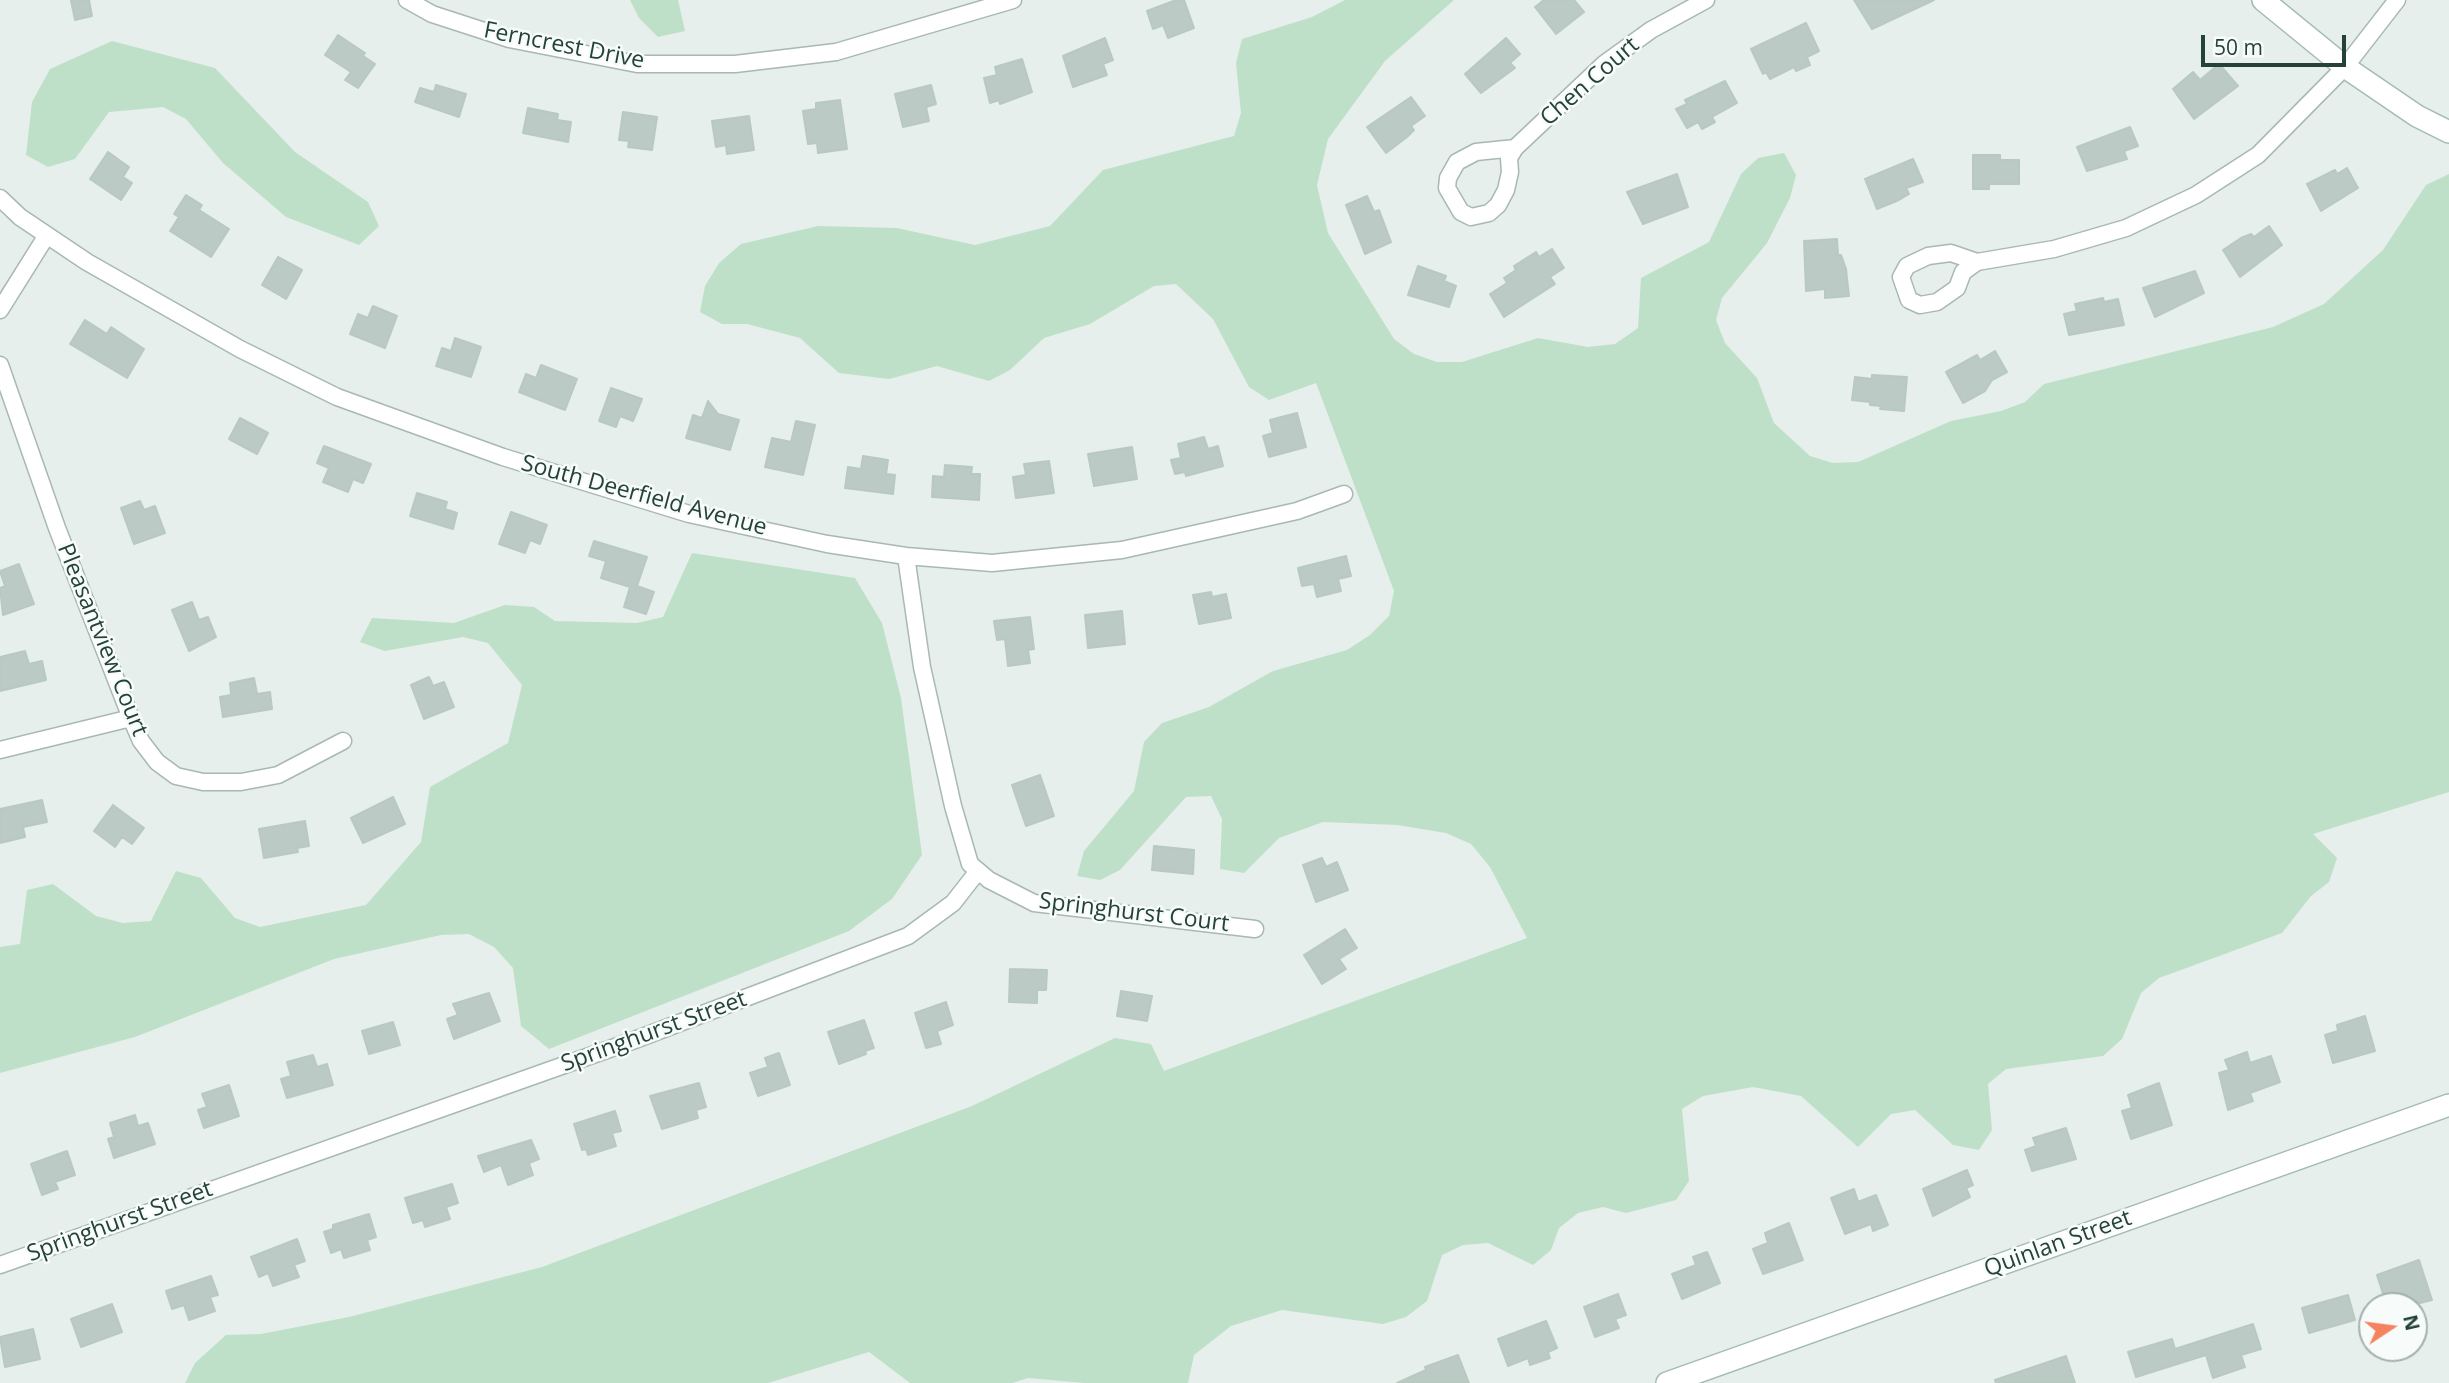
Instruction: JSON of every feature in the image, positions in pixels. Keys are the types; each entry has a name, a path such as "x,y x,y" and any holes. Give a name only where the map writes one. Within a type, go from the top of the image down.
{"street":[{"name":"Ferncrest Drive","path":"407,0 432,14 509,39 636,64 735,64 835,52 1013,0"},
{"name":"Chen Court","path":"1515,148 1604,64 1651,30 1706,0"},
{"path":"2263,0 2345,67 2417,116 2449,132"},
{"path":"1977,262 1951,253 1917,260 1901,277 1909,300 1920,305 1948,297 1956,288 1963,272 1977,262 2054,249 2126,228 2196,195 2258,155 2345,67 2397,0"},
{"path":"1515,148 1509,158 1510,172 1506,190 1498,205 1489,213 1471,217 1461,212 1447,188 1448,178 1457,162 1476,152 1515,148"},
{"name":"South Deerfield Avenue","path":"0,198 87,262 228,342 337,397 503,457 689,514 827,544 905,556 992,564 1122,550 1297,512 1343,494"},
{"path":"0,310 47,235"},
{"name":"Pleasantview Court","path":"0,365 57,528 131,718 141,741 157,762 176,776 203,782 242,782 278,775 343,741"},
{"path":"905,556 922,667 953,806 970,864 978,871"},
{"path":"0,750 131,718"},
{"name":"Springhurst Court","path":"978,871 1034,902 1255,929"},
{"name":"Springhurst Street","path":"0,1265 632,1041 908,936 953,903 978,871"},
{"name":"Quinlan Street","path":"1667,1383 2449,1105"}],"green space":[{"path":"630,0 678,0 685,31 658,37 639,18"},
{"path":"1345,0 1454,0 1385,61 1328,139 1317,185 1328,233 1394,339 1414,354 1437,362 1462,362 1538,338 1588,347 1615,344 1638,328 1641,278 1709,242 1741,174 1758,158 1784,153 1796,175 1790,198 1767,243 1722,298 1716,320 1725,343 1757,378 1774,423 1810,456 1833,463 1858,462 1951,421 2001,411 2025,402 2044,384 2273,327 2324,304 2383,250 2426,185 2449,174 2449,792 2313,834 2337,858 2329,882 2311,896 2282,933 2159,978 2141,993 2122,1039 2103,1056 2006,1069 1988,1084 1992,1130 1979,1150 1953,1145 1915,1110 1891,1114 1858,1147 1801,1096 1753,1087 1703,1096 1682,1109 1689,1181 1676,1200 1626,1213 1603,1207 1578,1213 1559,1228 1551,1250 1533,1265 1488,1243 1463,1245 1442,1255 1427,1301 1406,1317 1383,1324 1282,1310 1231,1326 1194,1355 1188,1383 1084,1383 1028,1378 1012,1383 910,1383 869,1352 768,1383 185,1383 195,1363 226,1335 261,1334 349,1317 542,1267 972,1106 1115,1038 1151,1044 1164,1071 1527,938 1490,867 1471,844 1446,833 1397,825 1323,822 1279,838 1244,873 1220,869 1222,819 1211,796 1186,797 1120,870 1100,880 1077,876 1084,851 1134,791 1144,742 1162,723 1209,707 1273,671 1347,650 1370,635 1389,616 1394,591 1316,383 1269,400 1249,387 1213,319 1176,284 1154,286 1090,324 1044,338 1010,370 989,381 937,366 889,379 839,373 800,338 747,324 722,324 700,312 705,286 719,263 741,244 818,226 897,228 975,245 1050,226 1103,170 1234,136 1241,113 1236,63 1242,39 1312,17"},
{"path":"112,41 215,68 295,152 368,202 379,226 359,245 286,217 223,163 186,119 163,107 109,112 75,159 48,167 26,155 32,102 50,69"},
{"path":"692,553 855,578 882,623 901,698 922,855 892,899 849,931 549,1049 521,1026 513,968 494,947 469,934 441,935 334,959 135,1037 0,1073 0,947 20,944 27,890 53,884 96,916 123,923 151,921 176,871 201,878 235,918 260,927 366,905 421,842 430,787 508,743 522,685 488,643 463,637 385,651 360,642 372,618 454,623 505,605 534,607 555,621 637,623 663,617"}],"building":[{"path":"71,0 89,0 92,16 75,20"},
{"path":"1176,0 1184,0 1194,28 1168,38 1163,25 1153,29 1147,11"},
{"path":"1544,0 1574,0 1584,12 1556,34 1535,7"},
{"path":"1854,0 1934,0 1872,29"},
{"path":"1806,23 1819,51 1807,57 1810,65 1796,71 1794,67 1770,79 1766,72 1763,74 1751,49"},
{"path":"338,35 365,53 363,56 375,64 358,88 345,80 351,72 325,55"},
{"path":"1105,38 1113,60 1103,64 1107,75 1073,87 1063,56"},
{"path":"1506,38 1520,54 1510,63 1515,68 1481,93 1465,74"},
{"path":"1022,59 1032,92 1000,104 999,100 990,103 984,78 997,75 995,67"},
{"path":"2219,64 2238,86 2194,119 2173,89 2193,72 2200,80"},
{"path":"1725,81 1737,103 1712,117 1715,122 1702,129 1698,122 1687,128 1676,109 1687,104 1685,100"},
{"path":"436,85 466,94 459,117 415,102 420,88 434,92"},
{"path":"931,85 936,104 926,107 929,121 903,127 895,94"},
{"path":"1411,97 1425,116 1411,126 1414,130 1407,137 1386,153 1367,127"},
{"path":"840,100 847,149 818,153 817,143 808,144 803,111 816,109 816,103"},
{"path":"528,108 558,114 557,120 571,122 568,142 523,133"},
{"path":"623,112 657,117 652,150 628,147 629,141 619,140"},
{"path":"749,116 754,150 727,154 726,145 716,147 712,121"},
{"path":"2130,127 2138,146 2124,151 2127,159 2087,171 2077,147"},
{"path":"108,152 129,167 123,177 132,183 121,200 90,179"},
{"path":"1973,155 2000,155 2000,160 2019,160 2019,184 1989,184 1989,189 1973,189"},
{"path":"1913,159 1923,182 1906,188 1909,194 1877,209 1865,179"},
{"path":"2347,168 2358,188 2321,211 2307,184 2335,170 2337,174"},
{"path":"1677,174 1688,207 1643,224 1627,192"},
{"path":"186,195 202,205 199,210 229,229 211,257 170,231 179,217 174,214"},
{"path":"1367,196 1374,212 1379,210 1391,242 1365,254 1346,205"},
{"path":"2269,226 2282,245 2240,277 2223,250 2241,238 2251,234 2254,237"},
{"path":"1837,239 1838,255 1841,255 1846,269 1849,296 1825,298 1825,289 1806,291 1804,241"},
{"path":"1552,249 1564,268 1550,277 1555,284 1504,317 1490,294 1507,283 1504,278 1516,270 1514,266 1536,252 1539,257"},
{"path":"278,257 302,270 286,299 262,285"},
{"path":"1418,266 1446,276 1444,281 1456,286 1449,307 1408,295"},
{"path":"2195,271 2204,293 2155,317 2143,288"},
{"path":"2103,298 2104,302 2118,299 2124,325 2069,335 2064,314 2077,311 2075,304"},
{"path":"373,306 397,316 385,348 350,334 358,314 368,318"},
{"path":"85,320 107,334 111,327 144,349 127,378 70,344"},
{"path":"455,338 481,347 471,377 436,366 442,348 451,351"},
{"path":"1995,351 2007,372 1992,380 1985,391 1963,403 1946,372 1977,355 1980,360"},
{"path":"541,365 577,379 565,410 519,392 526,374 536,378"},
{"path":"1872,375 1907,377 1904,411 1880,409 1881,406 1870,405 1870,402 1852,400 1855,377 1872,379"},
{"path":"611,388 642,399 633,421 620,416 616,427 599,421"},
{"path":"708,401 718,414 739,420 730,450 686,438 693,415 702,418"},
{"path":"1297,413 1306,447 1269,457 1263,436 1273,433 1270,420"},
{"path":"240,418 268,433 257,454 229,439"},
{"path":"796,421 815,425 803,475 765,467 772,438 791,442"},
{"path":"1204,437 1208,449 1218,446 1223,466 1186,476 1185,472 1175,474 1171,460 1181,458 1178,444"},
{"path":"324,446 371,464 363,483 353,479 348,492 323,482 329,468 317,463"},
{"path":"1132,447 1137,479 1094,486 1088,454"},
{"path":"863,456 888,460 886,474 895,475 893,494 845,488 848,467 861,469"},
{"path":"1049,461 1054,493 1016,498 1013,477 1026,475 1024,464"},
{"path":"945,465 972,467 971,474 980,474 979,500 932,497 933,476 944,477"},
{"path":"417,493 447,502 445,509 457,513 453,529 410,516"},
{"path":"140,501 144,510 155,506 165,533 134,544 121,508"},
{"path":"511,512 547,525 540,544 530,540 525,553 499,544"},
{"path":"594,541 647,557 637,586 654,592 646,614 624,607 630,587 601,578 606,561 589,556"},
{"path":"1346,556 1351,576 1338,579 1341,591 1317,597 1314,584 1302,586 1298,568"},
{"path":"19,564 34,604 3,615 0,588 5,586 0,571"},
{"path":"1211,592 1212,597 1226,594 1231,618 1199,624 1193,595"},
{"path":"192,602 199,620 208,617 216,637 189,651 172,610"},
{"path":"1122,611 1125,644 1088,648 1085,615"},
{"path":"1030,617 1034,649 1028,650 1030,663 1008,666 1005,639 997,640 994,621"},
{"path":"25,651 29,664 42,661 46,680 0,691 0,657"},
{"path":"429,677 433,686 444,682 454,707 424,719 411,685"},
{"path":"254,678 257,694 270,692 272,709 223,717 220,697 231,695 230,683"},
{"path":"1040,775 1054,816 1026,826 1012,785"},
{"path":"393,797 405,824 363,843 351,818"},
{"path":"42,800 47,822 23,827 25,837 0,843 0,809"},
{"path":"113,805 144,828 132,844 122,837 115,847 94,831"},
{"path":"305,821 309,846 297,848 298,852 264,858 259,829"},
{"path":"1154,846 1194,850 1193,874 1152,870"},
{"path":"1322,858 1326,867 1337,862 1348,890 1316,902 1303,865"},
{"path":"1345,929 1357,948 1339,959 1346,969 1322,984 1304,955"},
{"path":"1010,969 1047,970 1046,990 1037,990 1037,1003 1009,1002"},
{"path":"1121,991 1152,996 1147,1021 1117,1016"},
{"path":"489,993 500,1021 454,1039 447,1019 458,1015 453,1004"},
{"path":"946,1002 953,1025 937,1031 941,1044 926,1048 915,1013"},
{"path":"2365,1016 2375,1051 2333,1063 2325,1035 2338,1031 2337,1025"},
{"path":"864,1020 874,1048 865,1051 866,1054 839,1064 828,1032"},
{"path":"393,1022 400,1045 369,1054 362,1031"},
{"path":"2247,1052 2250,1063 2271,1056 2280,1082 2250,1093 2253,1101 2228,1110 2219,1073 2229,1070 2225,1060"},
{"path":"779,1053 790,1085 758,1096 750,1073 768,1067 765,1058"},
{"path":"313,1055 317,1067 327,1064 333,1085 287,1098 281,1079 291,1076 287,1062"},
{"path":"699,1083 706,1107 696,1110 698,1118 662,1129 650,1096"},
{"path":"2159,1083 2172,1125 2131,1139 2122,1111 2132,1108 2128,1095"},
{"path":"229,1085 239,1116 204,1128 198,1110 207,1107 202,1094"},
{"path":"615,1111 621,1131 612,1133 616,1146 588,1155 586,1149 582,1150 574,1124"},
{"path":"135,1115 138,1126 148,1123 155,1144 114,1158 108,1139 114,1137 110,1123"},
{"path":"2066,1128 2076,1159 2032,1171 2025,1150 2036,1146 2033,1138"},
{"path":"531,1140 539,1159 529,1163 533,1175 508,1185 501,1165 484,1172 478,1156"},
{"path":"67,1151 75,1175 55,1182 58,1189 42,1195 31,1164"},
{"path":"1967,1170 1973,1185 1966,1188 1970,1197 1933,1216 1923,1189"},
{"path":"452,1184 458,1203 446,1207 450,1219 425,1227 423,1220 413,1223 405,1198"},
{"path":"1854,1189 1858,1202 1876,1195 1888,1225 1873,1231 1871,1224 1845,1234 1831,1198"},
{"path":"369,1214 376,1237 367,1240 370,1250 344,1258 341,1249 331,1253 324,1232 333,1229 333,1225"},
{"path":"1789,1223 1803,1260 1763,1274 1753,1249 1768,1243 1765,1233"},
{"path":"297,1239 305,1261 294,1265 299,1277 273,1286 268,1273 259,1277 251,1257"},
{"path":"1707,1252 1720,1283 1682,1299 1672,1274 1696,1265 1693,1257"},
{"path":"2419,1260 2432,1300 2428,1301 2428,1292 2382,1292 2377,1275"},
{"path":"211,1276 218,1295 210,1297 215,1311 189,1320 184,1305 172,1309 166,1291"},
{"path":"1618,1294 1626,1315 1615,1319 1619,1328 1595,1337 1584,1307"},
{"path":"2348,1295 2355,1320 2309,1333 2302,1308"},
{"path":"112,1304 122,1332 81,1347 71,1319"},
{"path":"1546,1321 1557,1348 1548,1352 1550,1358 1530,1365 1528,1358 1508,1366 1498,1339"},
{"path":"2253,1324 2261,1349 2241,1355 2245,1367 2213,1378 2206,1355 2136,1377 2128,1352 2172,1339 2175,1349"},
{"path":"33,1329 40,1359 5,1367 0,1337"},
{"path":"1458,1355 1469,1383 1397,1383 1426,1370 1425,1367"},
{"path":"2066,1356 2075,1383 1996,1383 1995,1380"}]}
